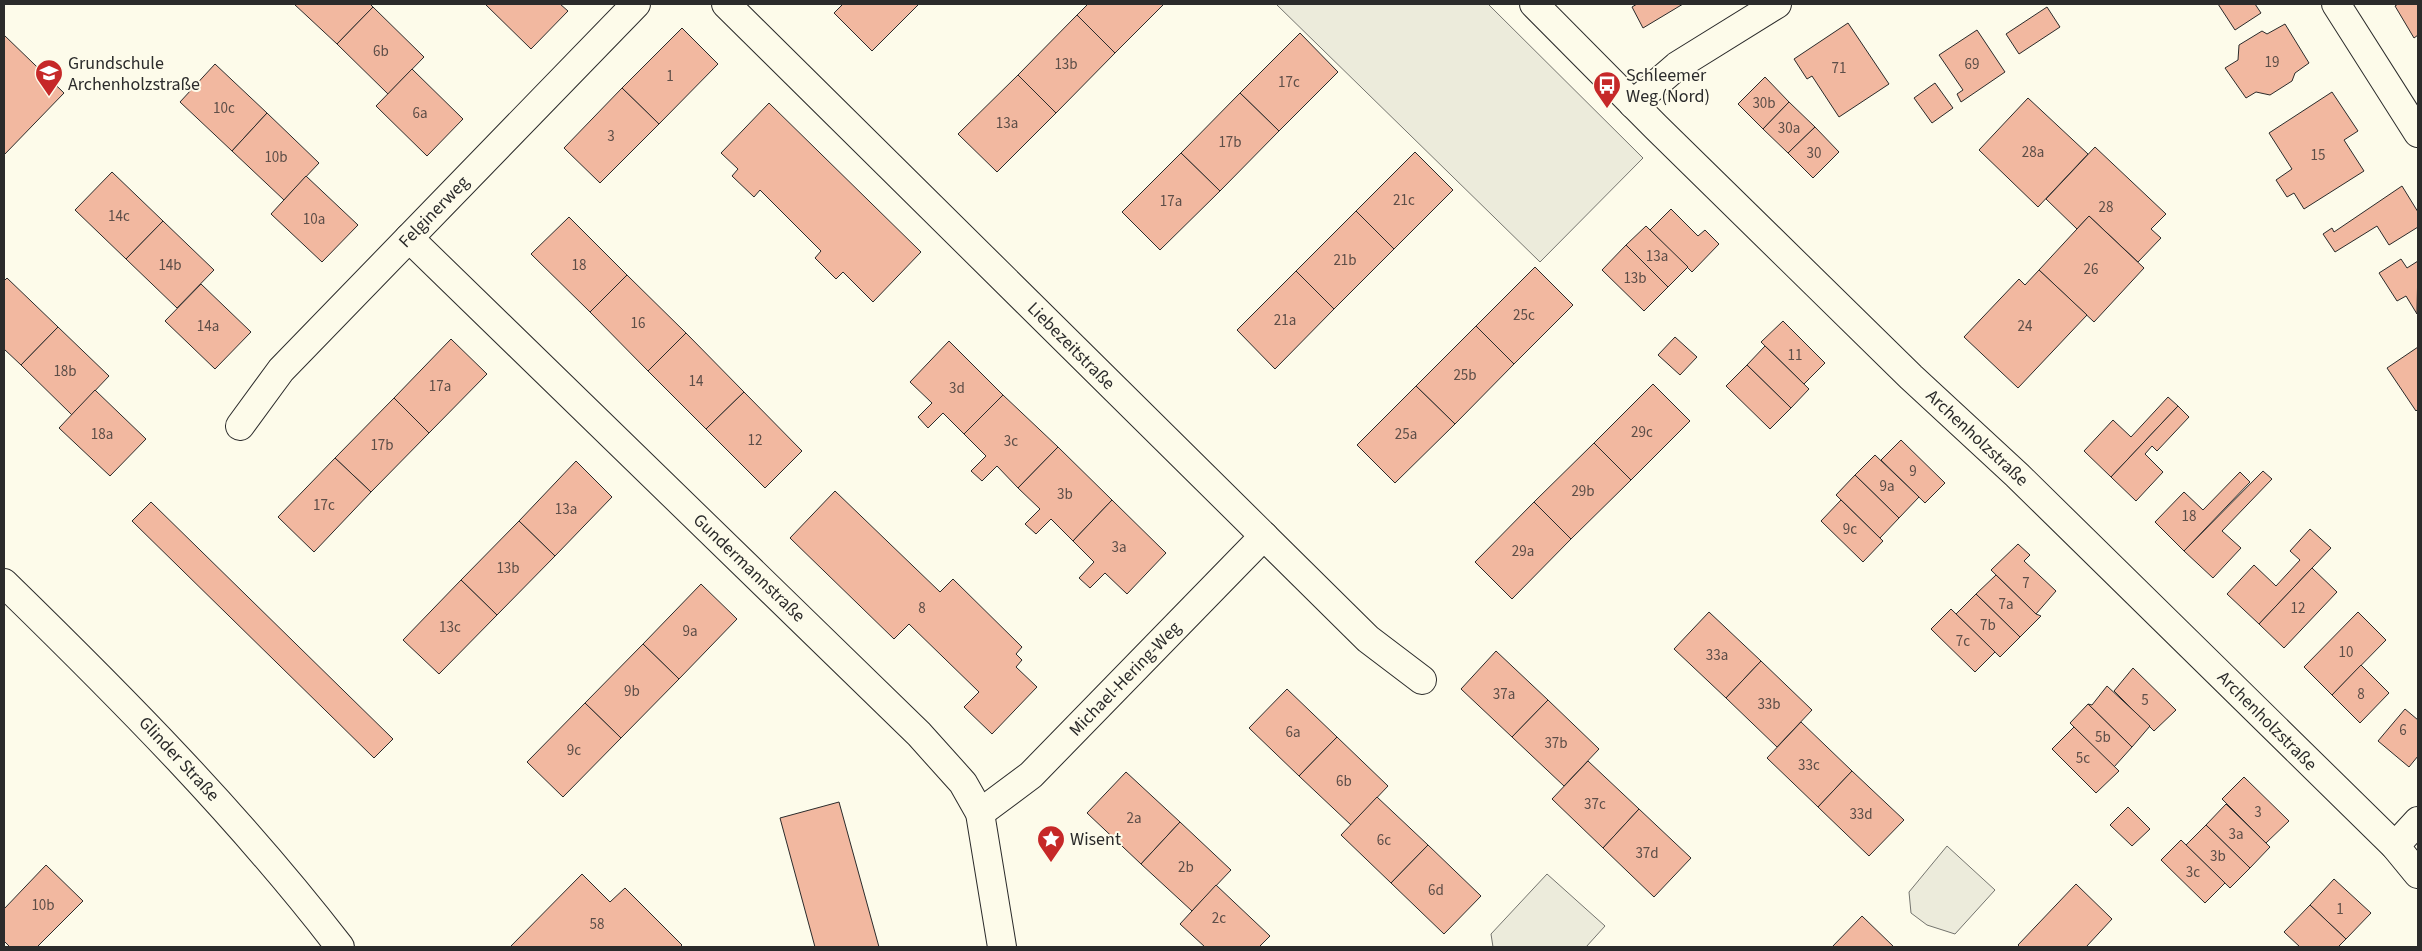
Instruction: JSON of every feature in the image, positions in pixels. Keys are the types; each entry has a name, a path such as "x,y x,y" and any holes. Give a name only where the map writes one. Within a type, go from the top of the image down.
{"street":[{"name":"Felginerweg","path":"240,426 281,370 636,4"},
{"name":"Liebezeitstraße","path":"726,4 1368,639 1422,680"},
{"name":"Archenholzstraße","path":"1534,4 1911,377 2024,482 2395,846 2418,874"},
{"path":"1633,104 1677,66 1777,4"},
{"path":"2336,4 2418,133"},
{"name":"Gundermannstraße","path":"409,238 919,734 963,783 980,813 1002,947"},
{"name":"Michael-Hering-Weg","path":"980,813 1031,775 1264,536"},
{"name":"Glinder Straße","path":"4,583 125,703 235,819 340,947"},
{"path":"2395,846 2418,822"}],"shaded area":[{"path":"1276,4 1488,4 1643,158 1540,262"},
{"path":"1947,846 1995,890 1955,934 1927,925 1911,913 1909,892"},
{"path":"1547,874 1605,926 1586,947 1493,947 1491,934"}],"building":[{"path":"294,4 370,4 373,7 337,44"},
{"path":"485,4 560,4 568,11 531,49"},
{"path":"843,4 919,4 872,51 834,13"},
{"path":"1088,4 1164,4 1115,53 1077,15"},
{"path":"1637,4 1683,4 1643,28 1632,7"},
{"path":"2218,4 2255,4 2261,13 2235,30"},
{"path":"2398,4 2418,4 2418,35 2414,38 2395,6"},
{"path":"373,7 424,57 388,94 337,44"},
{"path":"2047,7 2060,27 2019,54 2006,34"},
{"path":"1077,15 1115,53 1056,113 1018,75"},
{"path":"1848,23 1889,84 1839,117 1812,76 1807,79 1794,59"},
{"path":"2285,24 2309,63 2295,73 2292,81 2270,95 2256,92 2246,98 2225,68 2238,60 2239,45 2262,31 2267,34"},
{"path":"682,28 718,64 659,124 622,88"},
{"path":"1977,30 2005,72 1961,102 1957,94 1963,90 1939,55"},
{"path":"1300,33 1338,72 1279,131 1240,93"},
{"path":"4,35 64,93 4,155"},
{"path":"215,64 267,113 232,151 180,102"},
{"path":"412,69 463,119 427,156 376,106"},
{"path":"1018,75 1056,113 997,172 958,134"},
{"path":"1765,77 1789,102 1763,129 1738,104"},
{"path":"1935,83 1953,108 1932,123 1914,98"},
{"path":"622,88 659,124 600,183 564,148"},
{"path":"2332,92 2358,131 2344,140 2364,171 2304,209 2294,193 2287,197 2276,180 2292,169 2269,133"},
{"path":"1240,93 1279,131 1220,191 1181,153"},
{"path":"2028,98 2088,154 2038,207 1979,150"},
{"path":"1789,102 1815,127 1788,153 1763,129"},
{"path":"769,103 921,252 873,302 843,272 836,279 815,258 821,251 760,190 754,197 732,176 738,169 721,153"},
{"path":"267,113 319,163 284,200 232,151"},
{"path":"1815,127 1839,152 1813,178 1788,153"},
{"path":"2095,147 2166,214 2151,229 2161,238 2138,262 2089,216 2077,229 2046,199"},
{"path":"1415,152 1453,190 1394,249 1356,211"},
{"path":"1181,153 1220,191 1160,250 1122,212"},
{"path":"112,172 163,221 126,259 75,210"},
{"path":"306,176 358,225 322,262 271,214"},
{"path":"2402,186 2418,212 2418,227 2389,245 2377,226 2335,252 2323,234 2332,228 2334,232"},
{"path":"1671,209 1698,236 1705,230 1719,244 1692,272 1650,230"},
{"path":"1356,211 1394,249 1334,309 1296,271"},
{"path":"2089,216 2144,268 2094,322 2039,270"},
{"path":"569,217 627,275 590,312 531,254"},
{"path":"163,221 214,270 177,308 126,259"},
{"path":"1646,226 1688,267 1668,287 1626,245"},
{"path":"1626,245 1668,287 1644,311 1602,270"},
{"path":"2401,259 2407,268 2418,261 2417,314 2406,296 2397,301 2379,273"},
{"path":"1535,267 1573,305 1514,364 1476,326"},
{"path":"2039,270 2087,315 2018,388 1964,337 2019,279 2025,285"},
{"path":"1296,271 1334,309 1275,369 1237,330"},
{"path":"627,275 686,333 648,371 590,312"},
{"path":"7,278 58,327 21,365 4,349 4,281"},
{"path":"201,284 251,332 215,369 165,321"},
{"path":"1783,321 1825,363 1804,384 1761,342"},
{"path":"1476,326 1514,364 1455,424 1416,386"},
{"path":"58,327 109,376 72,415 21,365"},
{"path":"686,333 744,392 706,429 648,371"},
{"path":"1675,337 1697,357 1680,375 1658,355"},
{"path":"451,339 487,374 429,433 394,398"},
{"path":"949,341 1003,395 964,434 943,413 928,428 918,417 932,403 910,382"},
{"path":"1765,346 1809,389 1791,408 1747,365"},
{"path":"2418,347 2418,409 2416,411 2387,368"},
{"path":"1747,365 1791,408 1770,429 1726,386"},
{"path":"1653,384 1690,421 1631,480 1594,443"},
{"path":"1416,386 1455,424 1395,483 1357,445"},
{"path":"95,390 146,439 110,476 59,428"},
{"path":"744,392 802,451 765,488 706,429"},
{"path":"1003,395 1058,447 1018,488 997,466 982,481 971,471 986,456 964,434"},
{"path":"2168,397 2178,406 2111,477 2084,451 2113,420 2131,437"},
{"path":"394,398 429,433 371,492 335,458"},
{"path":"2178,406 2189,417 2157,451 2152,446 2145,454 2163,472 2136,501 2111,477"},
{"path":"1901,440 1945,483 1925,503 1881,460"},
{"path":"1594,443 1631,480 1571,539 1534,502"},
{"path":"1058,447 1112,500 1073,541 1051,519 1036,534 1025,524 1040,509 1018,488"},
{"path":"1875,455 1919,497 1899,518 1855,475"},
{"path":"335,458 371,492 314,552 278,517"},
{"path":"576,461 612,497 555,556 519,521"},
{"path":"2263,471 2272,479 2222,531 2241,548 2213,578 2184,551"},
{"path":"2240,472 2250,482 2184,551 2155,522 2184,492 2203,510"},
{"path":"1855,475 1899,518 1880,538 1836,495"},
{"path":"835,491 940,592 953,579 1022,647 1016,654 1022,660 1016,667 1037,687 992,734 964,707 979,692 909,624 894,639 790,538"},
{"path":"1112,500 1166,553 1127,594 1105,573 1090,588 1079,578 1094,562 1073,541"},
{"path":"1841,500 1883,541 1863,562 1821,521"},
{"path":"151,502 393,739 374,758 132,521"},
{"path":"1534,502 1571,539 1512,599 1475,562"},
{"path":"519,521 555,556 497,615 461,580"},
{"path":"2310,529 2331,548 2259,624 2227,594 2254,565 2276,586 2300,560 2290,551"},
{"path":"2018,544 2030,555 2024,561 2056,591 2036,614 1991,570"},
{"path":"2312,568 2337,592 2284,648 2259,624"},
{"path":"1996,575 2036,614 2041,616 2020,637 1976,594"},
{"path":"461,580 497,615 439,674 403,640"},
{"path":"701,584 737,619 679,679 643,644"},
{"path":"1976,594 2020,637 2000,657 1956,614"},
{"path":"1951,609 1995,652 1975,672 1931,629"},
{"path":"1709,612 1761,661 1726,698 1674,649"},
{"path":"2358,612 2386,640 2332,695 2304,667"},
{"path":"643,644 679,679 621,738 585,703"},
{"path":"1496,651 1548,700 1512,737 1461,689"},
{"path":"1761,661 1812,710 1777,747 1726,698"},
{"path":"2361,665 2389,693 2360,723 2332,695"},
{"path":"2133,668 2176,710 2154,731 2114,691"},
{"path":"2107,686 2150,726 2132,747 2088,704 2092,705"},
{"path":"1287,689 1337,737 1299,776 1249,728"},
{"path":"1548,700 1599,749 1564,786 1512,737"},
{"path":"585,703 621,738 563,797 527,762"},
{"path":"2088,704 2132,747 2114,767 2070,723"},
{"path":"2405,709 2418,720 2418,756 2409,767 2378,741"},
{"path":"1801,722 1852,771 1818,807 1767,758"},
{"path":"2074,727 2119,771 2096,793 2052,749"},
{"path":"1337,737 1388,786 1351,825 1299,776"},
{"path":"1588,761 1639,809 1603,848 1552,799"},
{"path":"1852,771 1904,820 1869,856 1818,807"},
{"path":"1126,772 1180,822 1141,864 1087,813"},
{"path":"2244,777 2289,821 2266,843 2222,799"},
{"path":"1377,797 1428,845 1391,883 1341,835"},
{"path":"839,802 879,947 815,947 780,818"},
{"path":"2226,804 2270,847 2250,868 2206,825"},
{"path":"2128,807 2150,829 2132,846 2110,825"},
{"path":"1639,809 1691,858 1654,897 1603,848"},
{"path":"1180,822 1231,870 1192,911 1141,864"},
{"path":"2206,825 2250,868 2230,888 2186,845"},
{"path":"2181,840 2225,883 2205,903 2161,860"},
{"path":"1428,845 1481,896 1444,934 1391,883"},
{"path":"46,865 83,901 37,947 10,947 4,941 4,909"},
{"path":"582,874 610,902 625,888 682,945 680,947 510,947"},
{"path":"2334,879 2371,913 2346,939 2310,905"},
{"path":"2076,884 2112,919 2086,947 2020,947 2018,945"},
{"path":"1216,885 1270,936 1259,947 1205,947 1180,924"},
{"path":"2310,905 2346,939 2338,947 2300,947 2284,932"},
{"path":"1862,916 1894,947 1832,947"}],"place":[{"name":"Grundschule Archenholzstraße","path":"49,97"},
{"name":"Schleemer Weg (Nord)","path":"1607,109"},
{"name":"Wisent","path":"1051,863"}]}
